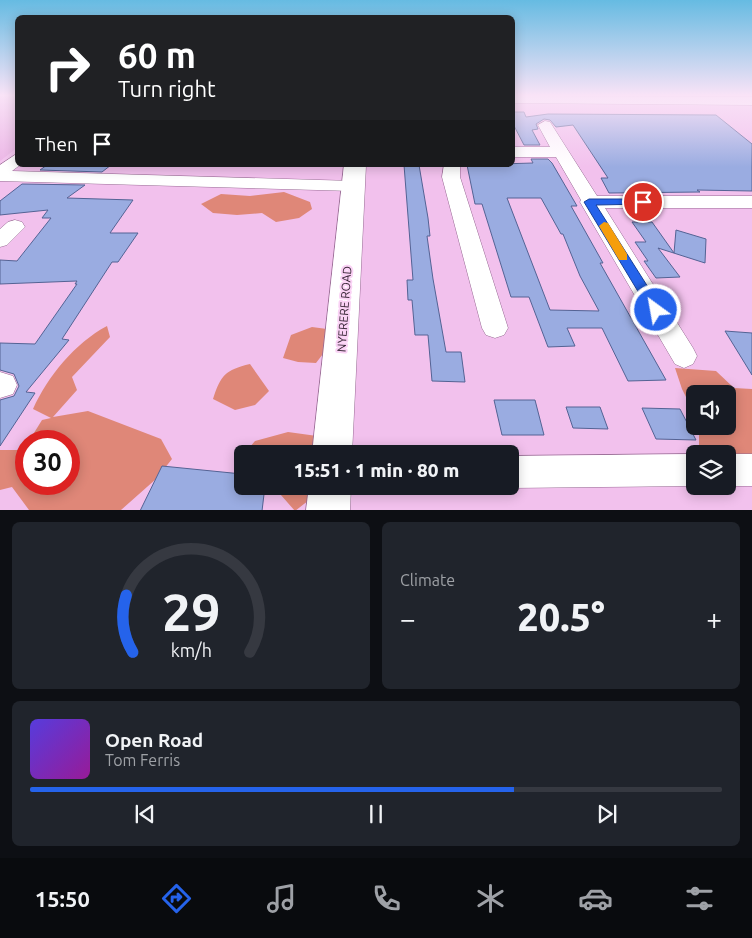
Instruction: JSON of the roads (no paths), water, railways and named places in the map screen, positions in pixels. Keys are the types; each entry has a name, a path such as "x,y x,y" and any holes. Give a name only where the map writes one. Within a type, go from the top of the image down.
{"main road":[{"name":"NYERERE ROAD","path":"333,445 354,176"},
{"path":"328,510 329,495"}],"street":[{"path":"545,125 589,202 684,356"},
{"path":"515,152 561,152"},
{"path":"0,174 15,161"},
{"path":"452,167 451,177 495,328"},
{"path":"0,174 354,176"},
{"path":"589,202 752,202"},
{"path":"519,472 686,470"},
{"path":"736,470 752,470"}]}
